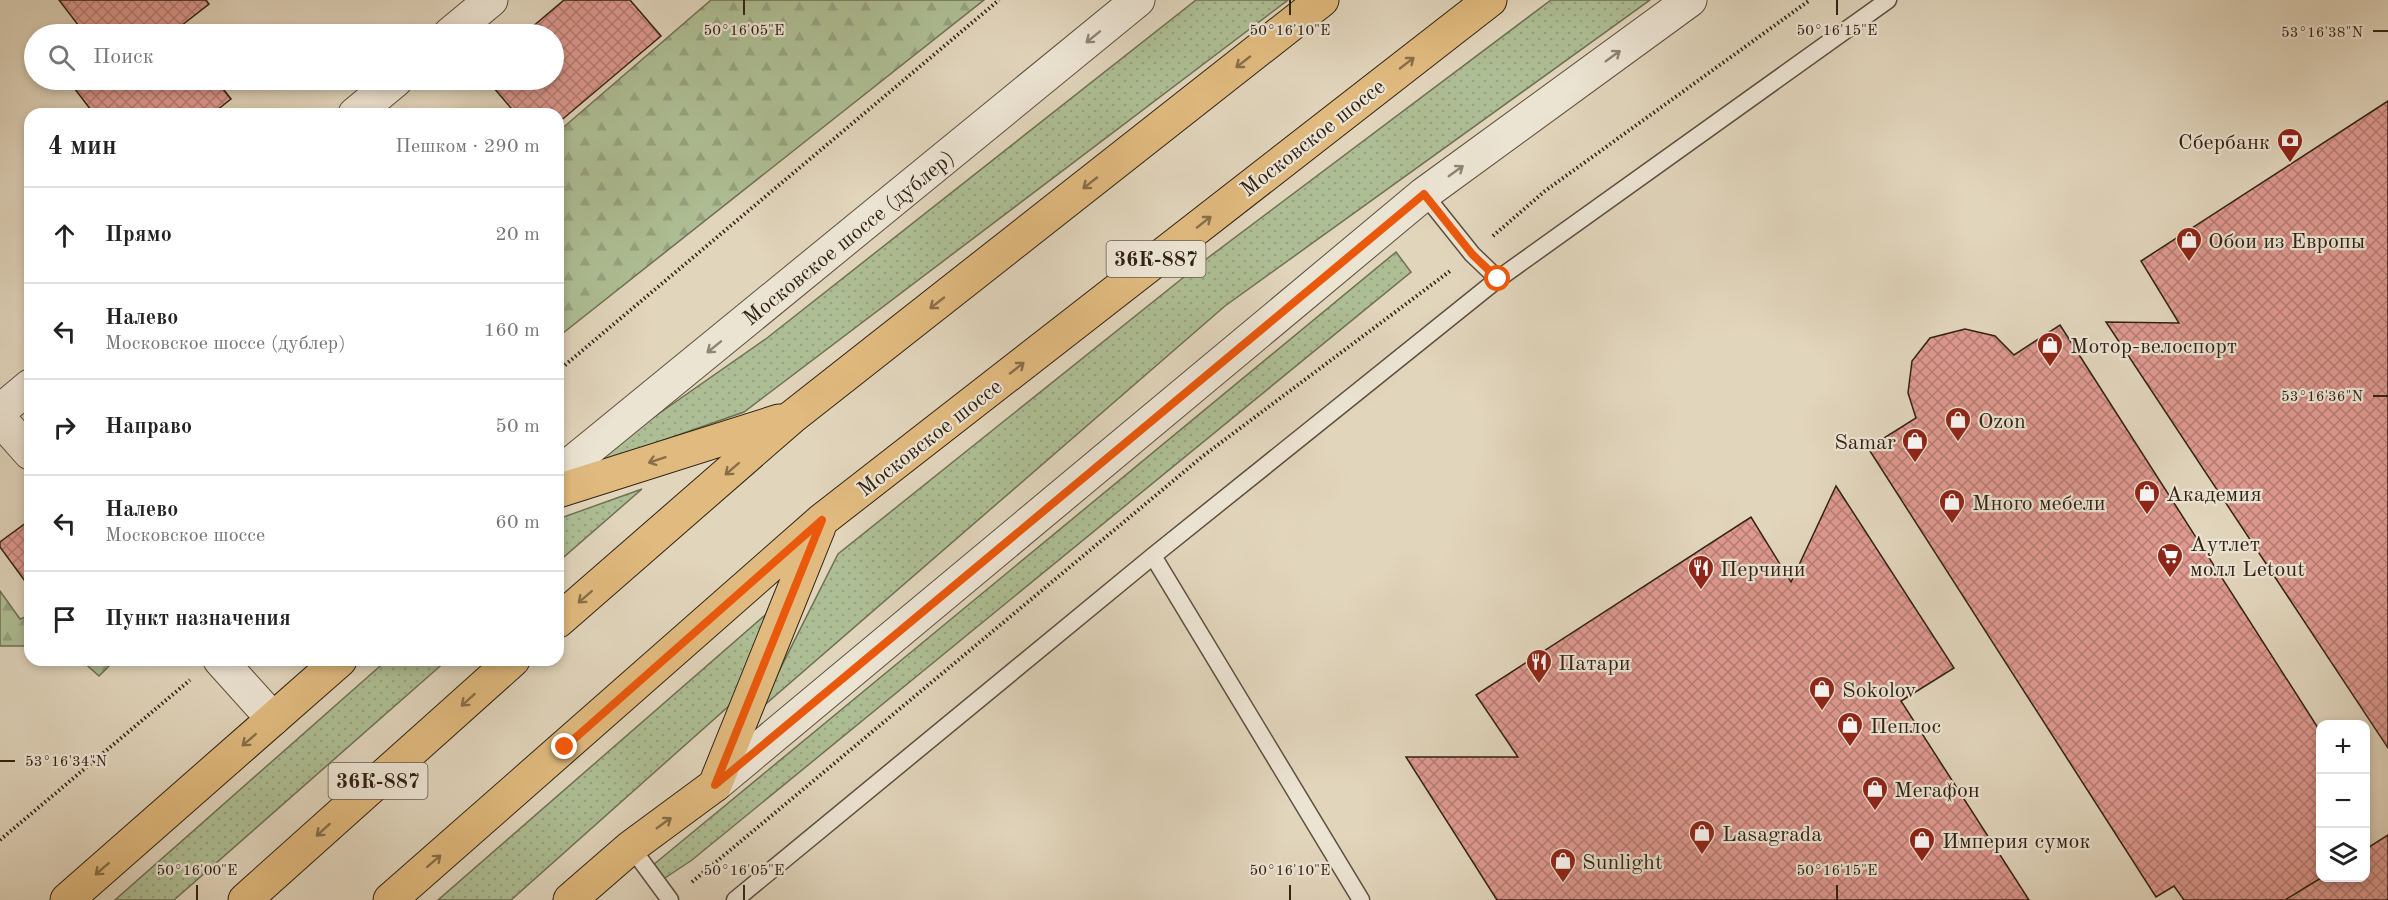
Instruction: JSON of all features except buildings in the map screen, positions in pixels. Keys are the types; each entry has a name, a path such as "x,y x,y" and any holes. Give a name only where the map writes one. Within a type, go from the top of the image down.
{"main road":[{"path":"564,616 792,417 1322,0"},
{"name":"Московское шоссе","path":"390,900 822,520 1490,0"},
{"path":"564,489 792,417"},
{"path":"570,900 631,847 715,785 822,520"},
{"path":"67,900 333,666"},
{"name":"36К-887","path":"245,900 506,666"}],"street":[{"path":"462,24 491,0"},
{"name":"Московское шоссе (дублер)","path":"564,469 1138,0"},
{"path":"715,785 1424,194 1690,0"},
{"path":"362,108 384,90"},
{"path":"0,411 24,391"},
{"path":"0,419 24,446"},
{"path":"208,667 273,719"}],"lane":[{"path":"735,900 1152,556 1498,279 1888,0"},
{"path":"1424,194 1472,254 1498,279"},
{"path":"1152,556 1361,900"},
{"path":"631,847 670,900"}],"path":[{"path":"564,366 999,0"},
{"path":"689,885 1203,456 1472,254 1545,191 1810,0"},
{"path":"0,840 208,667"}],"green space":[{"path":"711,0 984,0 564,332 564,127"},
{"path":"1196,0 1288,0 744,412 578,470 767,338"},
{"path":"1551,0 1650,0 1225,306 760,709 838,554 1209,257"},
{"path":"1396,252 1411,272 692,860 665,878 647,870"},
{"path":"642,489 564,557 564,517"},
{"path":"0,591 20,619 24,617 24,646 0,646"},
{"path":"772,609 739,697 511,900 438,900"},
{"path":"88,666 109,666 99,676"},
{"path":"380,666 440,666 174,900 115,900"}],"place":[{"name":"Сбербанк","path":"2290,164"},
{"name":"Обои из Европы","path":"2189,263"},
{"name":"Мотор-велоспорт","path":"2050,368"},
{"name":"Ozon","path":"1958,443"},
{"name":"Samar","path":"1915,464"},
{"name":"Академия","path":"2147,516"},
{"name":"Много мебели","path":"1952,525"},
{"name":"Аутлет молл Letout","path":"2170,579"},
{"name":"Перчини","path":"1701,591"},
{"name":"Патари","path":"1539,685"},
{"name":"Sokolov","path":"1822,712"},
{"name":"Пеплос","path":"1850,748"},
{"name":"Мегафон","path":"1875,812"},
{"name":"Lasagrada","path":"1702,856"},
{"name":"Империя сумок","path":"1922,863"},
{"name":"Sunlight","path":"1563,884"}],"route":[{"path":"565,747 822,520 715,785 1424,194 1472,254 1498,279"}]}
